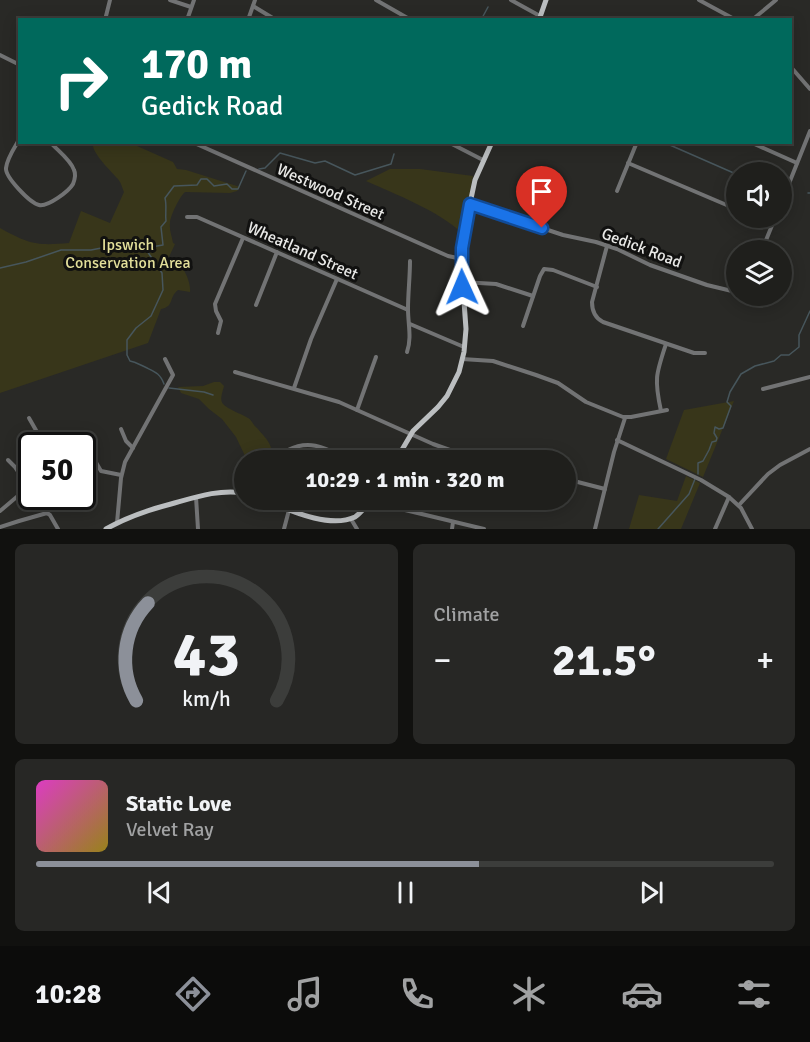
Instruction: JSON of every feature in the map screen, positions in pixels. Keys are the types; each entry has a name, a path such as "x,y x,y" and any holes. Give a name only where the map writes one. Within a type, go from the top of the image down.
{"main road":[{"path":"539,18 546,0"},
{"path":"402,450 420,423 447,396 458,377 464,347 466,319 462,282 464,231 474,183 491,144"},
{"path":"106,529 131,516 196,497 220,491 234,492"},
{"path":"289,510 326,523 339,523 351,519 362,510"}],"street":[{"path":"106,18 110,0"},
{"path":"170,0 191,7"},
{"path":"188,18 194,0"},
{"path":"249,18 255,0"},
{"path":"376,0 408,18"},
{"path":"510,0 539,18"},
{"path":"699,0 732,18"},
{"path":"754,18 775,0"},
{"path":"253,6 273,18"},
{"path":"0,55 18,64"},
{"path":"792,68 810,90"},
{"path":"792,176 810,131"},
{"path":"18,142 8,163 7,173 10,180 31,201 39,205 49,203 67,190 72,186 75,178 71,164 52,144"},
{"name":"Westwood Street","path":"196,144 448,256 462,259"},
{"path":"452,144 483,160"},
{"path":"617,190 635,144"},
{"path":"754,144 797,163"},
{"path":"628,163 726,205"},
{"name":"Gedick Road","path":"470,204 563,235 587,239 641,262 726,290"},
{"name":"Wheatland Street","path":"187,217 197,217 408,310"},
{"path":"218,333 221,321 215,304 243,238"},
{"path":"607,246 592,305 598,318 603,322 666,344 694,353 705,353"},
{"path":"256,305 277,252"},
{"path":"407,352 410,324 408,310 410,261"},
{"path":"523,327 544,269 553,270 597,287"},
{"path":"294,388 310,339 338,279"},
{"path":"462,282 499,285 533,296"},
{"path":"410,324 464,347"},
{"path":"661,411 656,376 666,344"},
{"path":"357,410 376,357"},
{"path":"117,523 121,475 125,462 173,375 165,359"},
{"path":"462,359 493,361 536,375 559,384 586,402 625,418 667,410"},
{"path":"235,372 339,402 410,435 450,450"},
{"path":"763,388 810,377"},
{"path":"29,417 37,432"},
{"path":"595,529 617,440 625,418"},
{"path":"121,429 126,441 133,447"},
{"path":"617,440 701,480 729,497 739,505 752,529"},
{"path":"288,450 305,444 314,444 328,450"},
{"path":"739,505 768,474 810,449"},
{"path":"8,460 18,471"},
{"path":"96,464 100,471 121,475"},
{"path":"576,482 605,489"},
{"path":"0,511 18,495"},
{"path":"196,497 198,529"},
{"path":"715,529 729,497"},
{"path":"284,529 289,510"},
{"path":"406,510 484,529"},
{"path":"0,527 48,513 58,529"},
{"path":"351,519 357,529"},
{"path":"452,529 453,522"}],"green space":[{"name":"Ipswich Conservation Area","path":"94,144 113,146 124,144 137,146 173,162 177,169 240,187 237,191 230,193 185,192 178,202 170,220 170,231 175,244 168,264 183,269 189,282 190,292 178,290 170,304 161,309 148,343 0,393 0,228 33,243 58,244 69,243 81,211 110,223 124,192 93,146"},
{"path":"390,169 420,169 473,176 462,233 429,210 366,181"},
{"path":"220,382 224,386 221,397 223,404 249,419 267,439 272,450 242,450 236,437 222,419 199,399 181,393 178,387 203,386"},
{"path":"734,401 703,477 666,459 684,410"},
{"path":"686,476 700,483 681,529 629,529 639,495 677,501"}],"waterway":[{"path":"482,18 488,7"},
{"path":"668,144 726,170"},
{"path":"259,169 265,168 280,153 315,163 325,161 355,175 391,164 394,154"},
{"path":"145,248 163,245 161,227 166,221 165,198 174,186 197,185 201,179 207,179 214,186 227,184 232,189 238,189 246,171"},
{"path":"0,268 61,250 91,250 117,245 145,248 162,273 163,290 151,316 136,328 127,340 127,355 130,361 157,373 164,384"},
{"path":"698,474 698,463 703,461 712,442 716,441 715,427 723,428 731,406 727,402 730,392 741,374 755,366 774,361 781,355 789,355 799,347 799,335 810,311"},
{"path":"169,388 213,395"},
{"path":"658,529 689,494 695,479"}],"route":[{"path":"462,287 462,248 470,204 542,228"}]}
